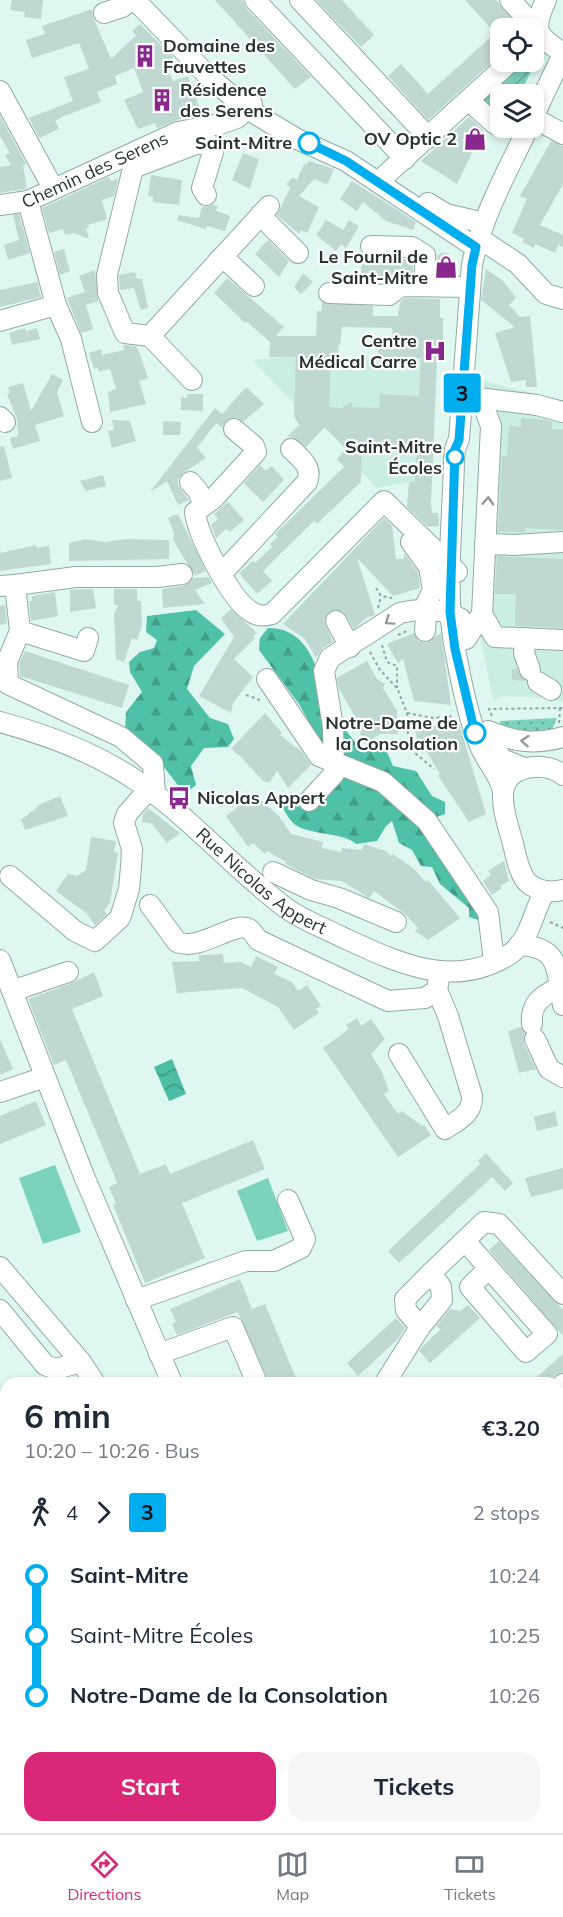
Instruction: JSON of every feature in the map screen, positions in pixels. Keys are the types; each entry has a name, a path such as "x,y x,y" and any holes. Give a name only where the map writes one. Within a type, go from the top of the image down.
{"street":[{"path":"105,13 133,0 207,75 250,107 297,139 322,143 480,236 518,264 546,294 563,298"},
{"path":"147,0 250,107"},
{"path":"255,0 405,159"},
{"path":"300,0 429,138"},
{"path":"510,0 524,18"},
{"path":"538,18 546,0"},
{"path":"544,41 563,54 544,95"},
{"path":"382,179 499,72"},
{"path":"0,91 53,188"},
{"name":"Chemin des Serens","path":"0,205 28,201 53,188 135,160 178,132 220,124 237,118 250,107"},
{"path":"477,108 490,120"},
{"path":"544,122 563,134"},
{"path":"524,138 480,236 470,287 471,397 455,449 462,593 496,753 502,759 533,767 554,769 563,775"},
{"path":"192,380 150,336 125,333 108,293 107,275 135,160 196,144 209,144 213,152 202,188 207,195"},
{"path":"28,201 56,305 70,339 92,422"},
{"path":"150,336 264,210 298,253"},
{"path":"370,246 412,247 425,255 425,286"},
{"path":"219,260 226,260 254,286"},
{"path":"329,293 389,295 401,286 470,287"},
{"path":"0,321 56,305"},
{"path":"471,397 537,405 563,412"},
{"path":"471,397 491,426 484,576"},
{"path":"200,513 256,452 254,446 234,429"},
{"path":"222,573 307,482 310,474 308,466 291,449"},
{"path":"190,482 198,491 200,513 222,573 234,596 249,611 260,616 272,614 384,501 462,593 495,637 563,640"},
{"path":"411,542 429,567 433,590 421,610 425,631"},
{"path":"485,544 514,545 554,542"},
{"path":"10,876 75,931 95,941 120,918 129,890 132,849 124,823 127,814 147,789 156,771 121,737 5,677 7,662 20,631 7,586 76,577 157,577 182,574"},
{"path":"309,801 334,774 333,727 324,670 330,658 365,642 400,613 421,610 462,593 484,576"},
{"path":"484,576 462,593 455,649 476,735 481,749 496,771 502,791 504,809 522,874 529,927"},
{"path":"336,621 365,642"},
{"path":"20,631 84,651 88,638"},
{"path":"525,638 524,653 552,691"},
{"path":"267,679 319,756 383,782 427,821 488,912 494,961"},
{"name":"Rue Nicolas Appert","path":"0,722 66,744 147,789 289,910 438,981 460,970 494,961 511,953 519,945 529,927 557,895"},
{"path":"492,727 509,740 530,742 560,732"},
{"path":"502,791 513,773 552,761 563,748"},
{"path":"273,872 311,890 339,890 357,907 396,922"},
{"path":"522,874 529,883 557,895"},
{"path":"150,905 177,942 183,945 206,941 238,926 249,929 258,940 388,1001 425,998 438,981"},
{"path":"345,938 357,907"},
{"path":"557,967 563,941"},
{"path":"519,945 541,948 551,955 557,967 561,996 537,1000 531,1012 534,1032 549,1070 563,1077"},
{"path":"0,960 45,1077 169,1377"},
{"path":"12,991 68,972"},
{"path":"399,1054 445,1130 469,1112 472,1106 472,1096 438,981"},
{"path":"0,1092 45,1077"},
{"path":"136,1300 246,1261 274,1261 301,1248 305,1239 288,1200"},
{"path":"420,1327 406,1310 405,1299 484,1222 499,1224 563,1294"},
{"path":"465,1241 489,1268"},
{"path":"0,1268 81,1362 91,1377"},
{"path":"389,1377 420,1327 442,1300 441,1287 431,1273"},
{"path":"0,1310 45,1365 56,1370 81,1362"},
{"path":"159,1354 233,1327 254,1377"}],"path":[{"path":"391,638 416,628 421,610"},
{"path":"365,642 380,670 397,688 407,713 408,735 415,753 434,769"},
{"path":"365,642 387,662 397,666 397,688"},
{"path":"492,727 489,709 552,691 560,732"},
{"path":"246,695 265,705"},
{"path":"407,713 433,718 453,716"}],"shaded area":[{"path":"296,357 437,358 432,478 377,488 346,456 346,449 318,421 307,417 253,361"},
{"path":"484,381 563,401 563,702 546,698 505,696 493,700 475,610"}],"green space":[{"path":"512,72 530,72 525,84 499,84"},
{"path":"490,92 490,111 480,101"},
{"path":"196,610 225,634 194,666 187,689 210,718 228,724 234,739 228,747 204,748 191,766 196,785 190,790 180,788 151,750 125,732 126,712 142,692 130,672 129,662 140,652 154,648 157,640 146,632 147,616"},
{"path":"268,628 285,631 307,648 331,706 340,723 360,749 374,746 387,752 393,766 416,771 432,796 445,802 445,814 434,818 485,912 481,921 469,917 469,908 440,884 432,867 421,866 412,850 399,843 392,821 377,841 356,844 351,840 304,829 295,825 289,818 282,807 286,803 310,810 320,798 328,794 332,786 356,759 344,757 338,738 327,744 319,740 299,704 259,650 260,638"},
{"path":"557,718 552,730 540,733 518,732 500,725 500,721"},
{"path":"55,1165 81,1232 43,1244 19,1178"},
{"path":"268,1178 288,1231 257,1241 237,1191"}],"water":[{"path":"172,1059 186,1094 169,1101 154,1067"}],"building":[{"path":"12,0 43,0 41,19 24,17 25,12 10,10"},
{"path":"215,0 243,0 246,8 311,77 295,89"},
{"path":"316,0 342,0 374,35 361,47"},
{"path":"465,0 496,0 511,18 490,18 490,28"},
{"path":"92,9 93,17 111,59 136,35 132,31 140,24 174,58 165,62 173,81 188,76 199,106 183,112 185,117 157,128 155,123 138,129 124,100 143,92 134,68 115,76 117,84 97,92 101,102 55,121 59,129 39,138 29,118 73,101 64,77 89,69 79,43 32,58 26,40 45,34 42,26"},
{"path":"490,38 490,64 428,120 388,76 401,64 428,94"},
{"path":"0,116 26,164 23,166 27,188 25,189 0,193 0,167 11,165 5,156 10,153 0,136"},
{"path":"469,117 483,130 457,184 421,161"},
{"path":"551,141 563,146 563,184 540,225 563,235 563,247 558,245 555,253 535,244 534,248 522,242 524,239 512,233 527,199 520,196"},
{"path":"243,153 259,159 250,189 232,180"},
{"path":"309,161 334,169 327,185 314,179 299,196 319,207 307,233 301,230 299,234 277,215 290,188 286,184 293,177 297,180 304,164 306,165"},
{"path":"151,175 182,180 179,205 153,202 153,197 148,196"},
{"path":"109,177 111,181 118,179 114,196 102,200 107,219 88,225 89,228 86,228 89,239 74,233 65,235 63,229 49,233 42,208"},
{"path":"352,181 416,222 413,230 386,221 363,202 357,211 340,199"},
{"path":"218,206 216,211 230,216 225,231 207,226 205,229 177,220 178,215 199,218 202,207"},
{"path":"19,214 30,253 8,260 4,245 19,240 13,215"},
{"path":"326,220 343,230 349,220 359,226 346,248 341,244 336,251 316,235"},
{"path":"268,240 289,261 279,277 255,254"},
{"path":"64,249 70,271 60,275 54,252"},
{"path":"362,253 371,258 408,259 413,262 413,274 400,274 388,281 365,281 366,276 361,276"},
{"path":"441,253 449,253 449,257 452,258 450,275 437,275 437,256"},
{"path":"486,269 502,280 516,298 509,305 520,317 530,316 537,387 526,387 526,380 511,382 495,333 515,327 481,300"},
{"path":"95,270 98,301 86,305 93,329 81,333 67,298 85,292 79,276"},
{"path":"135,272 137,279 142,279 148,308 141,310 134,288 120,290 119,275"},
{"path":"303,273 313,282 301,294 294,287"},
{"path":"227,278 284,327 276,336 316,336 317,311 322,311 322,302 373,306 373,316 398,316 400,302 405,298 440,299 440,318 443,318 443,358 437,358 431,503 432,513 438,513 439,526 428,527 407,507 409,482 415,481 417,445 362,443 361,482 317,524 314,521 263,571 272,581 257,594 239,573 253,561 255,563 272,547 270,544 278,537 275,534 344,467 337,459 346,449 325,427 306,447 294,438 287,437 299,425 294,416 296,357 269,357 270,342 246,321 245,323 214,293","holes":["342,327 392,328 394,348 378,348 378,358 421,358 419,396 380,394 379,408 352,407 352,402 342,408 329,407 331,358 339,358 338,345 340,345"]},
{"path":"37,282 41,297 0,307 0,290"},
{"path":"25,328 28,337 27,331 37,328 40,339 12,345 9,333"},
{"path":"123,345 136,346 141,357 148,378 139,381 146,404 110,412 108,392 116,389 110,369 99,372 98,368 94,369 89,353 101,349 102,355 124,350"},
{"path":"52,374 63,380 57,392 64,416 35,425 40,441 13,449 10,438 18,436 17,419 7,394 10,393 8,387 23,383 31,411"},
{"path":"246,387 264,404 244,421 231,418 222,428 217,423 208,433 197,448 206,458 183,473 178,479 178,485 189,500 178,505 167,481 150,492 215,408 222,414"},
{"path":"187,394 203,394 203,411 181,410 181,397 187,398"},
{"path":"521,418 545,420 552,422 552,429 563,429 563,530 525,528 525,532 498,532 502,456 507,456 509,426 521,427"},
{"path":"112,420 130,421 136,441 112,448 108,431 114,429"},
{"path":"163,421 181,422 180,435 163,435"},
{"path":"4,446 12,478 0,481 0,447"},
{"path":"260,465 266,471 272,466 284,480 263,502 244,483"},
{"path":"103,475 106,486 86,491 80,481"},
{"path":"228,502 244,520 230,532 226,529 216,538 211,525 218,519 214,514"},
{"path":"178,514 206,571 195,576 173,540 174,533 168,518"},
{"path":"384,518 392,526 396,559 404,559 404,553 418,572 420,588 393,596 357,558 375,615 366,618 354,629 343,611 330,611 324,621 333,642 323,648 316,658 305,639 283,624"},
{"path":"86,539 105,542 127,539 169,540 169,559 69,561 69,543"},
{"path":"36,545 37,548 49,546 51,564 0,571 0,553"},
{"path":"497,556 563,559 563,628 515,626 516,594 495,594"},
{"path":"209,577 212,583 195,590 205,604 163,608 162,589 183,586 193,578"},
{"path":"93,589 96,608 70,612 70,590"},
{"path":"114,589 137,589 137,601 141,601 142,626 137,640 132,638 124,662 116,659 114,614 118,605 114,605"},
{"path":"55,592 58,616 31,621 29,601 32,601 32,596"},
{"path":"5,605 7,624 0,625 0,606"},
{"path":"231,609 257,633 253,636 255,638 234,659 253,677 233,703 231,713 199,696 234,637 221,618"},
{"path":"414,633 418,641 425,643 441,633 451,705 414,701 403,659 398,663 387,644"},
{"path":"25,651 129,685 122,708 20,676 19,664"},
{"path":"367,661 377,679 385,684 383,688 397,711 398,734 380,734 364,744 353,713 339,689 337,678"},
{"path":"512,669 517,669 526,681 512,680"},
{"path":"265,713 282,733 280,735 302,752 311,765 288,788 277,771 270,782 264,782 231,749"},
{"path":"459,723 486,814 469,822 438,776 440,774 427,752 421,753 415,731 440,724 440,727"},
{"path":"254,794 279,816 291,834 323,842 322,848 341,852 342,848 362,850 364,844 386,851 391,856 393,854 412,867 426,882 428,880 460,918 428,940 415,931 418,928 405,914 374,891 369,898 342,881 315,879 285,864 286,862 267,851 265,854 253,843 248,847 226,816"},
{"path":"60,796 68,816 25,830 21,820 41,804"},
{"path":"148,808 180,833 167,843 152,824 142,822 143,814"},
{"path":"91,837 116,841 114,852 118,853 110,902 104,911 107,914 95,925 86,913 56,891 68,874 77,876 86,870"},
{"path":"504,861 509,881 500,886 502,888 492,895 483,881 491,875 488,871"},
{"path":"223,954 224,963 241,962 251,967 256,956 278,967 274,974 292,982 298,991 307,985 321,1006 316,1009 319,1013 294,1030 278,1007 242,988 177,993 172,962 199,961 199,955"},
{"path":"94,972 103,996 72,1009 140,1174 166,1164 170,1174 253,1140 265,1169 182,1203 205,1258 145,1283 113,1205 116,1204 109,1187 117,1183 105,1153 66,1060 54,1065 28,999 72,983"},
{"path":"357,1018 361,1026 371,1019 385,1039 371,1054 382,1072 389,1091 384,1094 398,1114 402,1111 422,1126 424,1125 431,1135 398,1157 323,1048 349,1029 346,1025"},
{"path":"521,1027 525,1033 524,1044 536,1069 519,1073 508,1031"},
{"path":"0,1039 13,1069 0,1075"},
{"path":"36,1101 46,1125 0,1144 0,1116"},
{"path":"555,1111 558,1126 537,1131 534,1117"},
{"path":"486,1153 513,1183 505,1191 492,1177 399,1263 388,1251 480,1164 478,1161"},
{"path":"563,1168 563,1189 531,1197 525,1178"},
{"path":"499,1241 563,1310 563,1336 489,1250"},
{"path":"240,1279 252,1309 265,1304 295,1377 266,1377 238,1312 177,1335 172,1324 176,1322 170,1309"},
{"path":"468,1305 480,1318 430,1363 419,1351 441,1329 436,1326 450,1309 460,1311"},
{"path":"396,1318 405,1328 398,1339 358,1376 347,1363"},
{"path":"563,1354 563,1372 553,1377 537,1377"}],"bus line":[{"name":"3","path":"309,143 346,161 476,247 472,265 459,440 455,449 450,612 455,649 475,733"}],"place":[{"name":"Domaine des Fauvettes","path":"145,56"},
{"name":"Résidence des Serens","path":"162,100"},
{"name":"OV Optic 2","path":"475,139"},
{"name":"Saint-Mitre","path":"309,143"},
{"name":"Le Fournil de Saint-Mitre","path":"446,267"},
{"name":"Centre Médical Carre","path":"435,351"},
{"name":"Saint-Mitre Écoles","path":"455,457"},
{"name":"Notre-Dame de la Consolation","path":"475,733"},
{"name":"Nicolas Appert","path":"179,798"}]}
